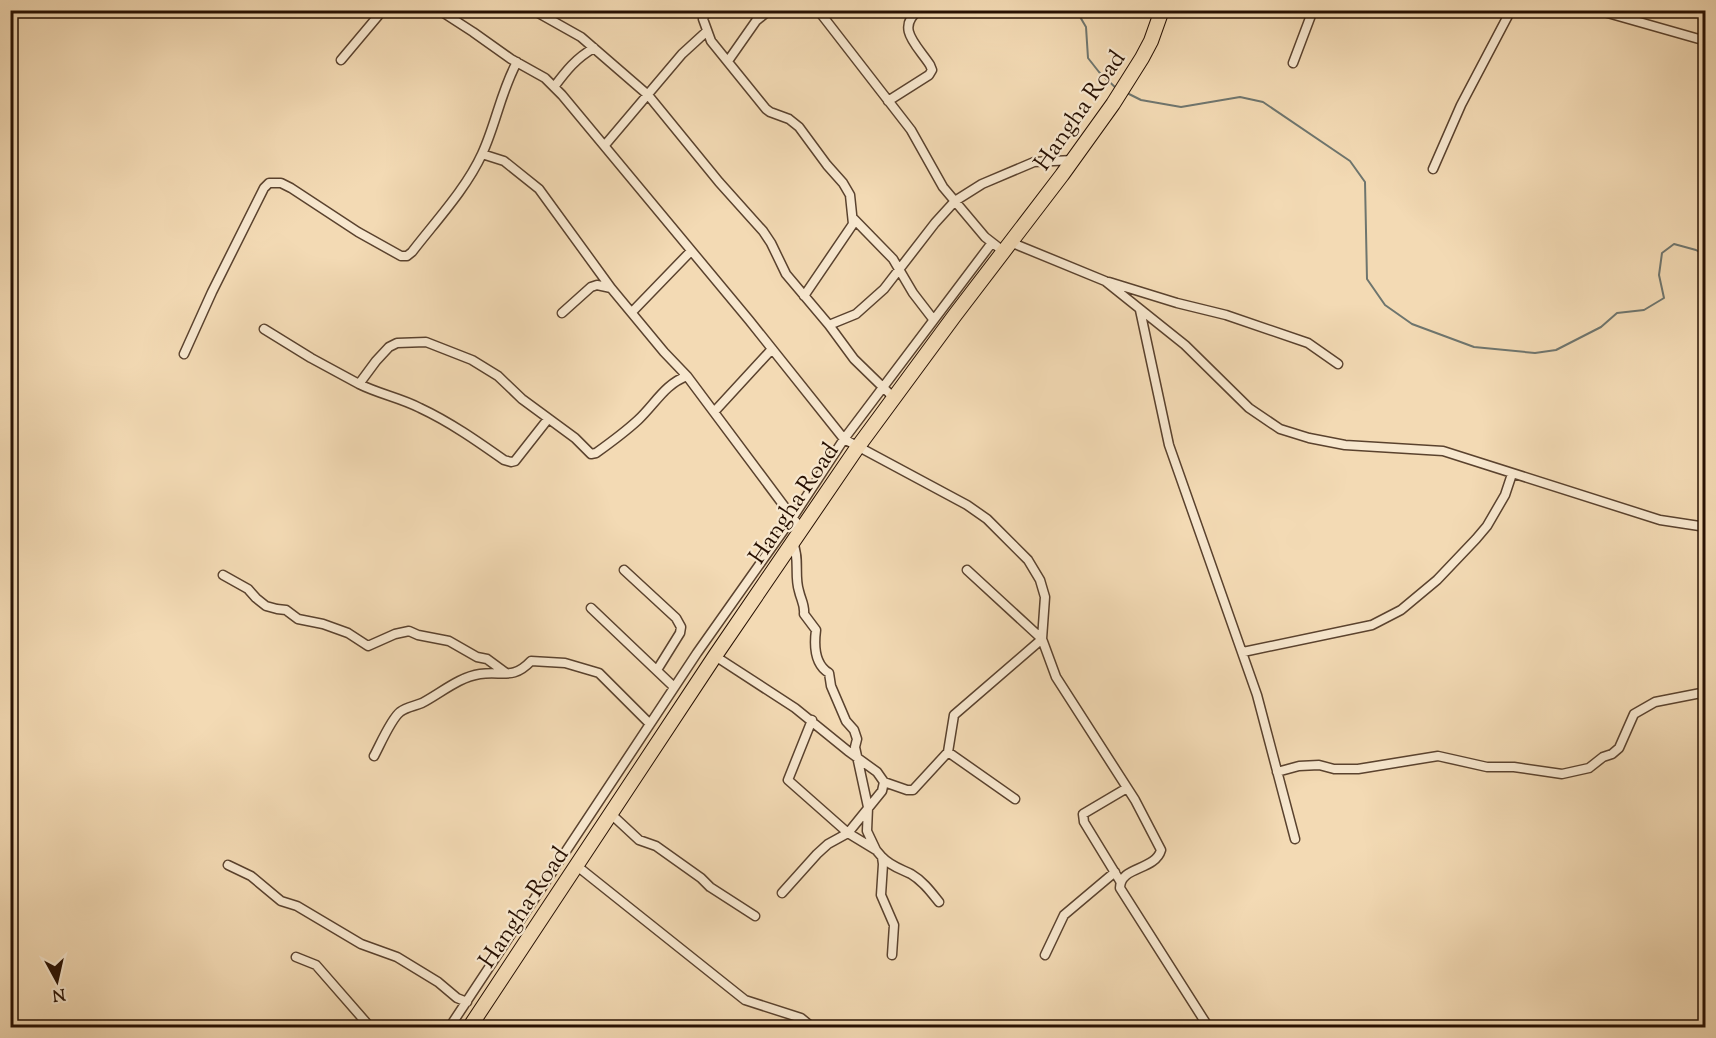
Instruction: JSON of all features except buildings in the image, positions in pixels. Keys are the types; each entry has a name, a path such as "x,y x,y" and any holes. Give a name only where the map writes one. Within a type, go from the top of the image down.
{"highway":[{"name":"Hangha Road","path":"469,1028 857,447 889,393 1001,246 1073,160 1113,104 1151,41 1162,10"}],"street":[{"path":"341,60 383,10"},
{"path":"439,10 545,78 554,87 605,145 844,439 967,505 987,519 1028,560 1040,580 1045,597 1042,639 1056,677 1127,788 1161,850 1152,863 1124,876 1120,881"},
{"path":"533,10 581,37 648,95 718,182 763,231 786,274 829,324 854,358 889,393"},
{"path":"707,10 703,19 711,41 770,112 789,119 808,137 847,189 854,219 892,259 933,319"},
{"path":"818,10 915,136 943,187 1001,246 1176,303 1226,315 1308,344 1338,364"},
{"path":"888,101 929,75 932,70 908,31 907,24 910,18 919,10"},
{"path":"1293,63 1313,10"},
{"path":"1433,169 1461,105 1510,10"},
{"path":"1597,10 1706,41"},
{"path":"728,61 756,21 767,12"},
{"path":"605,145 682,54 706,32"},
{"path":"554,87 581,55 594,48"},
{"path":"184,354 264,188 269,183 281,183 358,232 401,256 407,256 412,252 442,214 482,154 510,75 517,62"},
{"path":"482,154 504,161 539,189 611,288 664,352 687,375 802,530"},
{"path":"829,324 856,314 884,289 955,201 982,184 1034,162 1073,160"},
{"path":"804,296 850,231 854,219"},
{"path":"449,1028 674,687 793,517 844,439 889,393 933,319 1001,246"},
{"path":"632,312 692,251"},
{"path":"1105,281 1185,345 1249,408 1280,429 1309,438 1345,445 1443,451 1660,520 1706,527"},
{"path":"562,313 591,287 597,285 611,288"},
{"path":"1140,310 1169,445 1243,652 1260,706 1295,839"},
{"path":"264,329 359,384 419,407 461,430 504,460 515,461 548,419"},
{"path":"359,384 390,347 408,341 426,342 472,360 498,376 548,419 575,438 591,454 596,453 638,420 672,383 687,375"},
{"path":"714,412 772,349"},
{"path":"1243,652 1363,627 1401,610 1437,580 1487,526 1504,495 1512,474"},
{"path":"793,543 796,550 797,582 805,606 804,614 816,630 817,659 824,670 829,673 831,686 846,721 854,730 857,739 855,747 868,807 867,831 883,864 881,895 894,925 892,955"},
{"path":"624,570 676,618 681,627 680,633 657,670"},
{"path":"967,570 1042,639"},
{"path":"223,575 248,589 266,606 286,610 298,619 323,624 348,633 368,646 395,634 409,631 449,641 477,657 488,659 508,675"},
{"path":"591,608 674,687"},
{"path":"716,656 812,720 877,772 884,782 913,790 948,752 954,715 1042,639"},
{"path":"374,756 399,712 446,690 460,679 479,674 508,675 524,669 531,661 542,660 588,668 599,673 650,724"},
{"path":"1276,772 1299,766 1319,765 1334,769 1358,769 1438,756 1487,767 1514,767 1562,774 1589,768 1603,757 1612,754 1619,748 1634,714 1655,702 1706,692"},
{"path":"812,720 788,780 848,833 888,863 921,882 939,902"},
{"path":"948,752 1015,799"},
{"path":"782,893 828,844 848,833 882,791 884,782"},
{"path":"1127,788 1083,814 1084,822 1120,881 1120,888 1209,1028"},
{"path":"611,814 639,840 656,846 710,887 755,916"},
{"path":"228,865 251,876 281,901 297,906 361,944 397,957 438,982 457,998 467,1002"},
{"path":"577,866 745,1000 801,1018 813,1028"},
{"path":"1045,955 1064,915 1114,872"},
{"path":"296,957 316,965 371,1028"}],"waterway":[{"path":"1076,10 1086,27 1088,58 1117,89"},
{"path":"1125,92 1141,100 1181,107 1240,97 1263,102 1350,161 1365,182 1367,279 1385,305 1412,324 1474,347 1535,353 1556,350 1601,327 1617,313 1644,310 1664,298 1659,275 1662,253 1674,244 1696,250 1706,256"}]}
